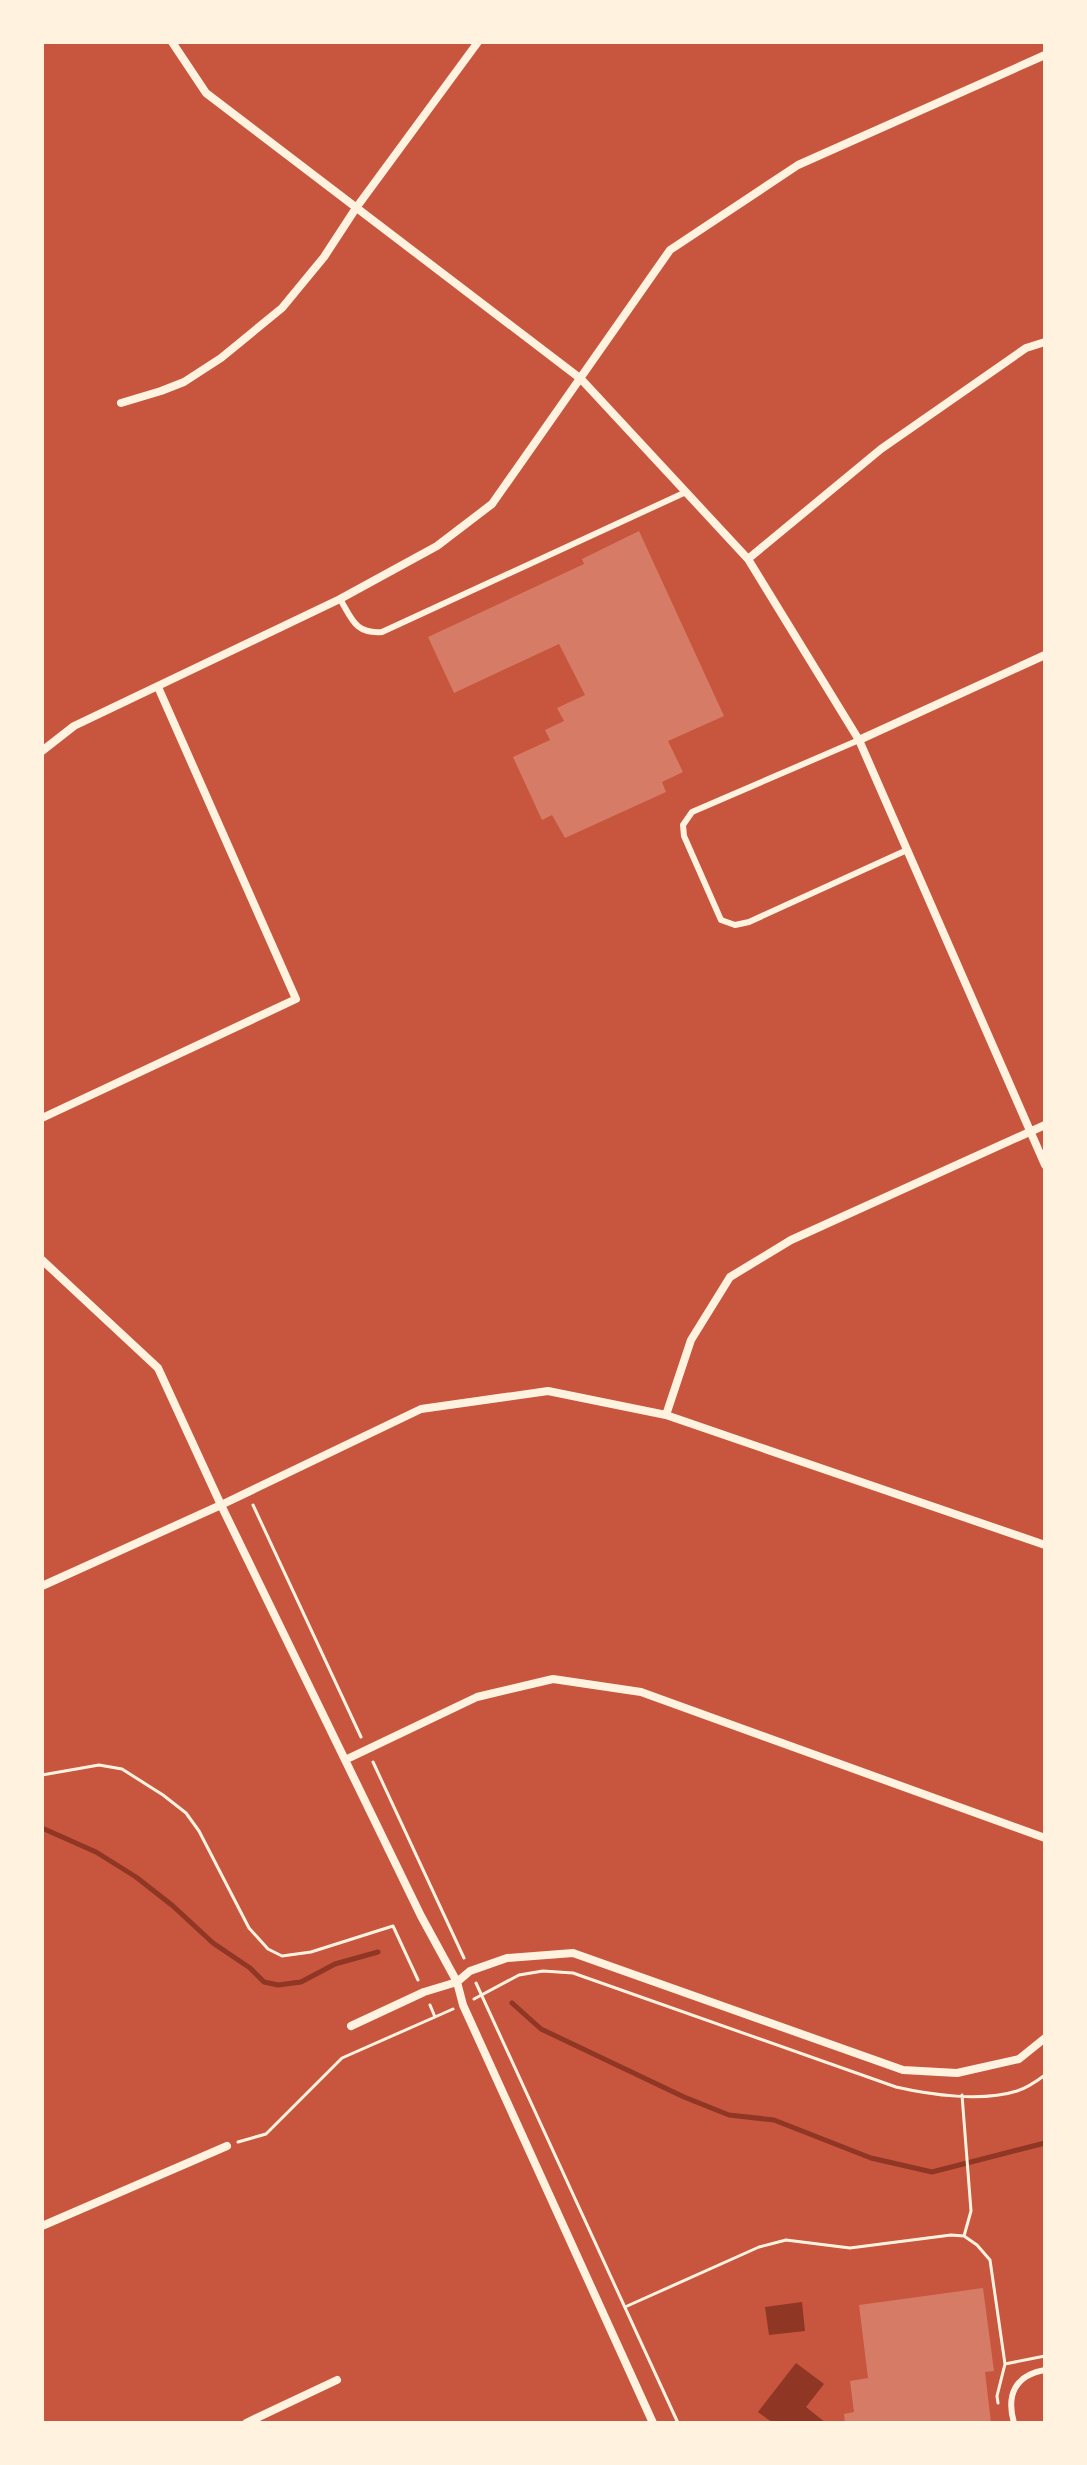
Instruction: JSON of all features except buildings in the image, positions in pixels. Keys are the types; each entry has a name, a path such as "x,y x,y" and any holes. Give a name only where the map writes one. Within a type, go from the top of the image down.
{"street":[{"path":"172,42 206,93 581,379 748,559 859,740 1045,1165"},
{"path":"121,403 184,382 251,335 282,308 324,257 356,208 478,42"},
{"path":"42,751 74,726 340,599 437,546 492,504 670,250 798,165 1045,55"},
{"path":"748,559 881,449 1026,348 1045,342"},
{"path":"859,740 1045,655"},
{"path":"42,1118 296,999 158,687"},
{"path":"666,1415 691,1340 730,1277 791,1240 1045,1125"},
{"path":"42,1260 158,1368 345,1760 421,1916 457,1982 463,2005 653,2423"},
{"path":"42,1586 247,1493 421,1409 548,1391 666,1415 1045,1545"},
{"path":"345,1760 477,1697 553,1679 641,1692 1045,1838"},
{"path":"351,2026 424,1992 457,1982 470,1971 507,1958 573,1953 903,2070 957,2073 1019,2059 1045,2038"},
{"path":"42,2226 227,2146"},
{"path":"246,2423 337,2380"}],"lane":[{"path":"340,599 360,629 368,633 382,632 686,492"},
{"path":"859,740 692,812 683,825 684,836 721,920 735,925 756,919 907,850"},
{"path":"1014,2423 1010,2408 1012,2393 1021,2380 1045,2370"}],"path":[{"path":"247,1493 678,2423"},
{"path":"227,2146 266,2134 342,2058 435,2017"},
{"path":"962,2095 971,2211 964,2236"},
{"path":"625,2307 759,2247 786,2240 850,2248 964,2236 990,2260 1005,2364 1045,2356"}],"shaded area":[{"path":"802,2302 805,2331 769,2335 765,2307"},
{"path":"796,2363 824,2384 806,2407 826,2423 773,2423 758,2412"}],"waterway":[{"path":"42,1828 96,1852 136,1877 264,1982 278,1985 301,1982 335,1964 378,1952"},
{"path":"512,2003 541,2029 684,2097 729,2115 774,2120 871,2158 932,2172 1045,2143"}]}
